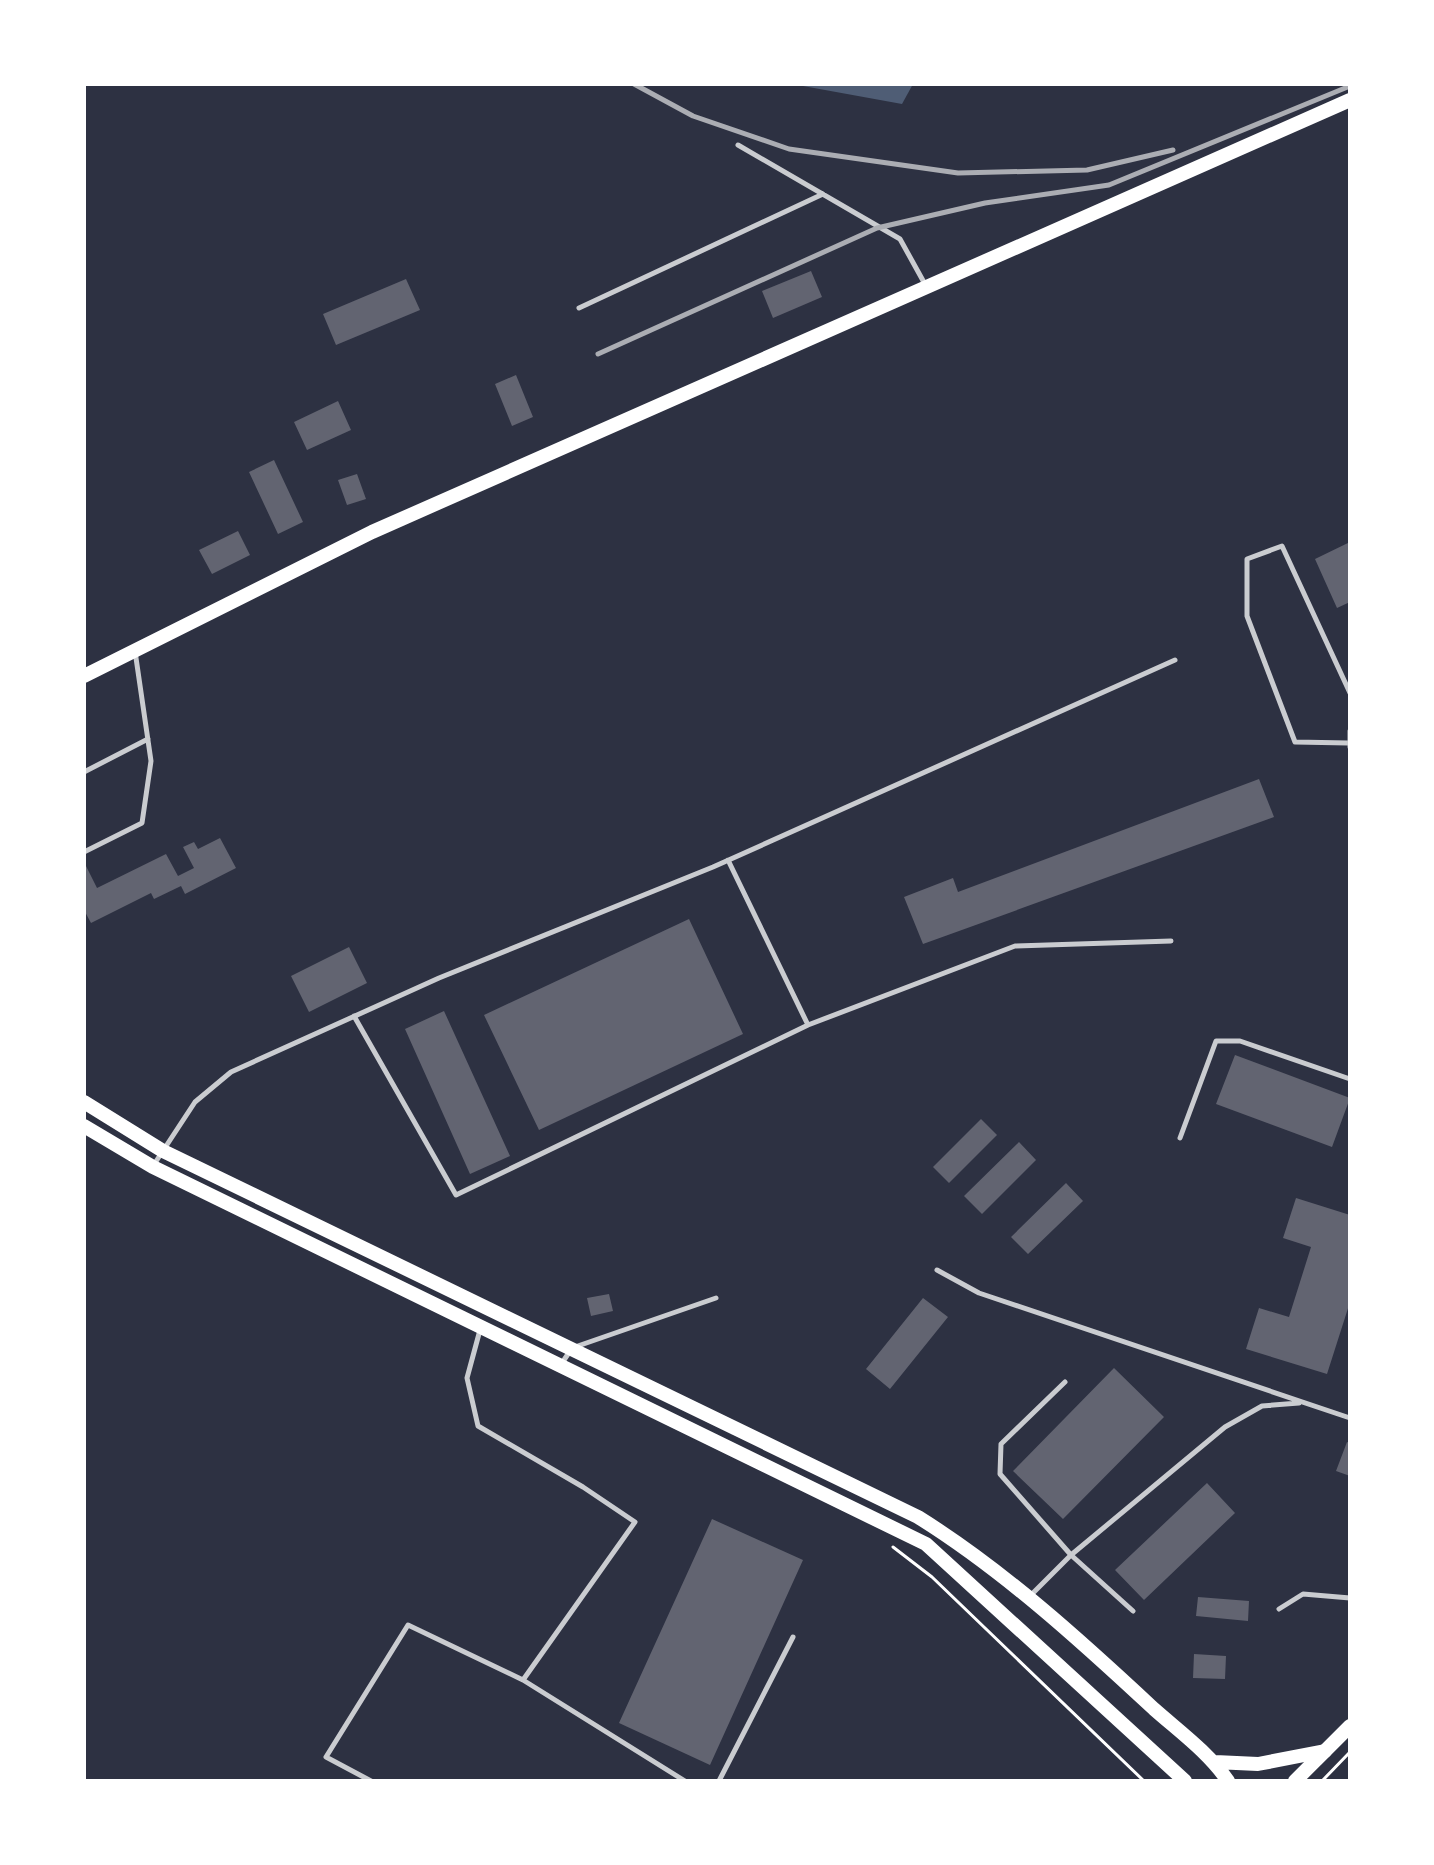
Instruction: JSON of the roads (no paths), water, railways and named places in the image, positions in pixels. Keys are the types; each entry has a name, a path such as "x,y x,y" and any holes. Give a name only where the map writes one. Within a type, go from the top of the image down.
{"main road":[{"path":"84,676 372,532 1350,100"},
{"path":"84,1102 163,1151 918,1517 957,1542 1026,1599 1215,1762 1228,1781"},
{"path":"84,1126 153,1167 926,1544 1181,1779"},
{"path":"1295,1781 1350,1726"},
{"path":"1215,1762 1281,1761 1328,1749"}],"lane":[{"path":"738,145 900,239 927,287"},
{"path":"579,308 823,194"},
{"path":"1350,693 1282,546 1247,559 1247,616 1295,742 1349,745 1350,731"},
{"path":"84,852 142,823 151,761 135,651"},
{"path":"153,1167 195,1102 231,1072 354,1016 728,860 1175,660"},
{"path":"84,772 148,739"},
{"path":"728,860 808,1025"},
{"path":"354,1016 456,1195 808,1025 1015,946 1171,941"},
{"path":"1180,1138 1216,1041 1240,1041 1350,1079"},
{"path":"937,1270 979,1293 1350,1418"},
{"path":"562,1364 572,1348 716,1298"},
{"path":"482,1326 467,1378 478,1426 583,1487 635,1522 523,1680"},
{"path":"1065,1382 1001,1444 1000,1474 1071,1555 1133,1611"},
{"path":"1026,1599 1071,1555 1225,1427 1262,1406 1304,1402"},
{"path":"1279,1609 1303,1594 1350,1598"},
{"path":"371,1781 326,1757 408,1625 523,1680 685,1781"},
{"path":"719,1781 793,1637"}],"water":[{"path":"792,84 913,84 902,104"}],"railway":[{"path":"634,84 693,116 789,149 958,173 1087,170 1173,150"},
{"path":"598,354 877,228 985,203 1109,185 1350,86"}]}
